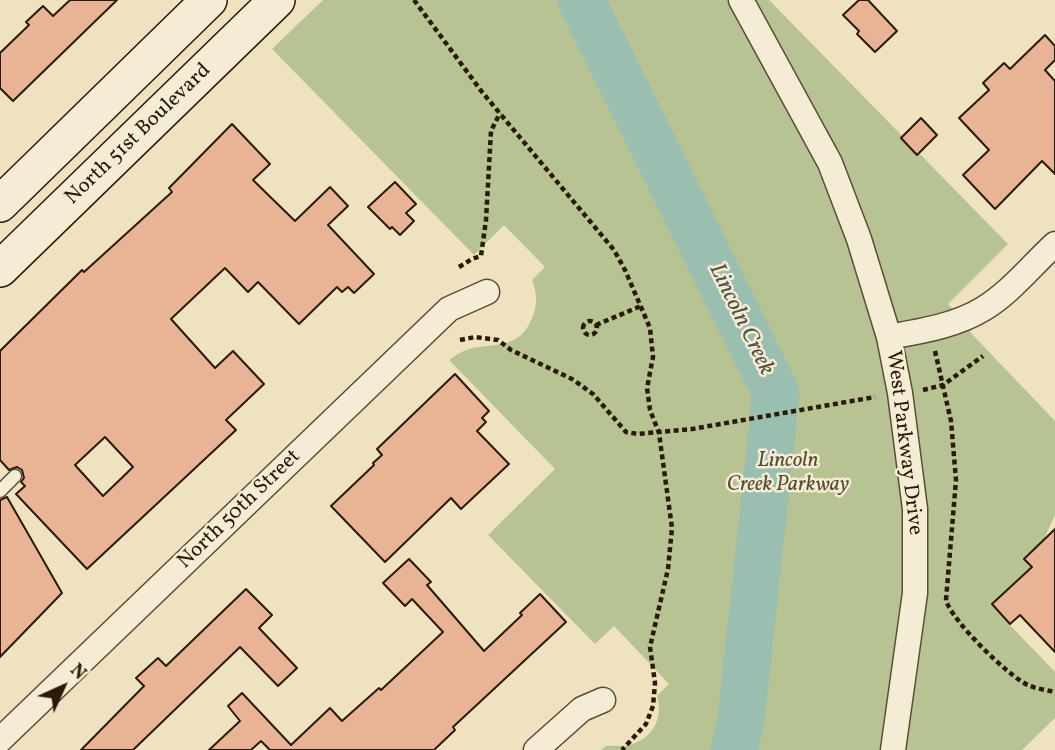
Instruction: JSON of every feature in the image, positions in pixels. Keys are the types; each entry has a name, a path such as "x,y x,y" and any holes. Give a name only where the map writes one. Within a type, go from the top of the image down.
{"street":[{"path":"0,204 209,0"},
{"name":"North 51st Boulevard","path":"0,269 277,0"},
{"name":"West Parkway Drive","path":"753,5 830,163 859,239 889,337 900,393 915,509 916,542 915,593 893,750"},
{"path":"889,337 957,321 983,309 1055,244"},
{"name":"North 50th Street","path":"0,740 449,309 487,292"},
{"path":"536,750 582,709 603,700"}],"lane":[{"path":"0,491 15,476"}],"path":[{"path":"414,0 500,113 614,250 650,328 653,357 647,388 650,410 659,433 672,528 668,569 650,648 654,683 653,706 646,724 622,750"},
{"path":"459,267 481,256 486,220 491,131 500,113"},
{"path":"596,325 641,306"},
{"path":"460,340 475,337 498,340 510,350 583,386 626,432 638,434 692,429 880,396"},
{"path":"933,344 954,443 956,480 946,600 948,608 971,636 1009,672 1028,685 1055,692"},
{"path":"922,390 943,385 983,356"}],"green space":[{"name":"Lincoln Creek Parkway","path":"323,0 769,0 1008,244 948,304 972,329 970,332 1055,421 1055,515 1006,621 1055,672 1055,718 1022,750 601,750 606,746 626,746 650,733 659,712 657,696 669,684 614,626 595,644 488,535 555,469 449,360 466,350 508,342 521,335 532,318 536,304 532,280 545,267 504,225 474,255 272,49"}],"building":[{"path":"70,0 117,0 13,101 0,88 0,53 29,25 26,22 43,6 53,16"},
{"path":"859,0 868,0 897,31 875,52 843,15"},
{"path":"1045,35 1055,46 1055,60 1045,70 1055,81 1055,174 1042,161 995,209 963,175 989,150 959,118 989,90 983,83 1004,63 1010,69"},
{"path":"921,118 937,135 917,155 901,138"},
{"path":"232,124 270,164 253,180 295,221 330,187 348,206 328,225 374,274 354,293 348,287 342,292 337,287 299,324 258,282 248,292 225,268 171,319 215,368 233,351 264,384 226,420 236,430 87,569 16,494 25,486 21,482 24,478 22,470 17,467 9,470 0,460 0,351 82,270 84,272 172,192 169,188","holes":["105,437 133,467 103,496 75,465"]},
{"path":"395,182 416,204 406,213 414,221 400,235 368,207"},
{"path":"455,374 489,411 482,418 486,422 477,431 509,464 461,509 451,498 385,562 331,506 374,465 382,455 377,449"},
{"path":"7,497 62,593 0,657 0,500"},
{"path":"1055,529 1055,652 1020,615 1010,624 992,604 1032,567 1024,559"},
{"path":"409,559 431,582 427,585 484,651 540,594 566,622 453,727 455,730 434,750 270,750 261,741 251,750 209,750 240,721 228,706 242,693 291,745 330,708 342,721 379,688 381,690 443,632 412,599 405,606 383,583"},
{"path":"246,589 272,615 259,628 297,668 278,686 240,647 133,750 81,750 144,686 136,678 158,658 166,666"}],"waterway":[{"name":"Lincoln Creek","path":"581,0 776,393 741,720 734,750"}]}
